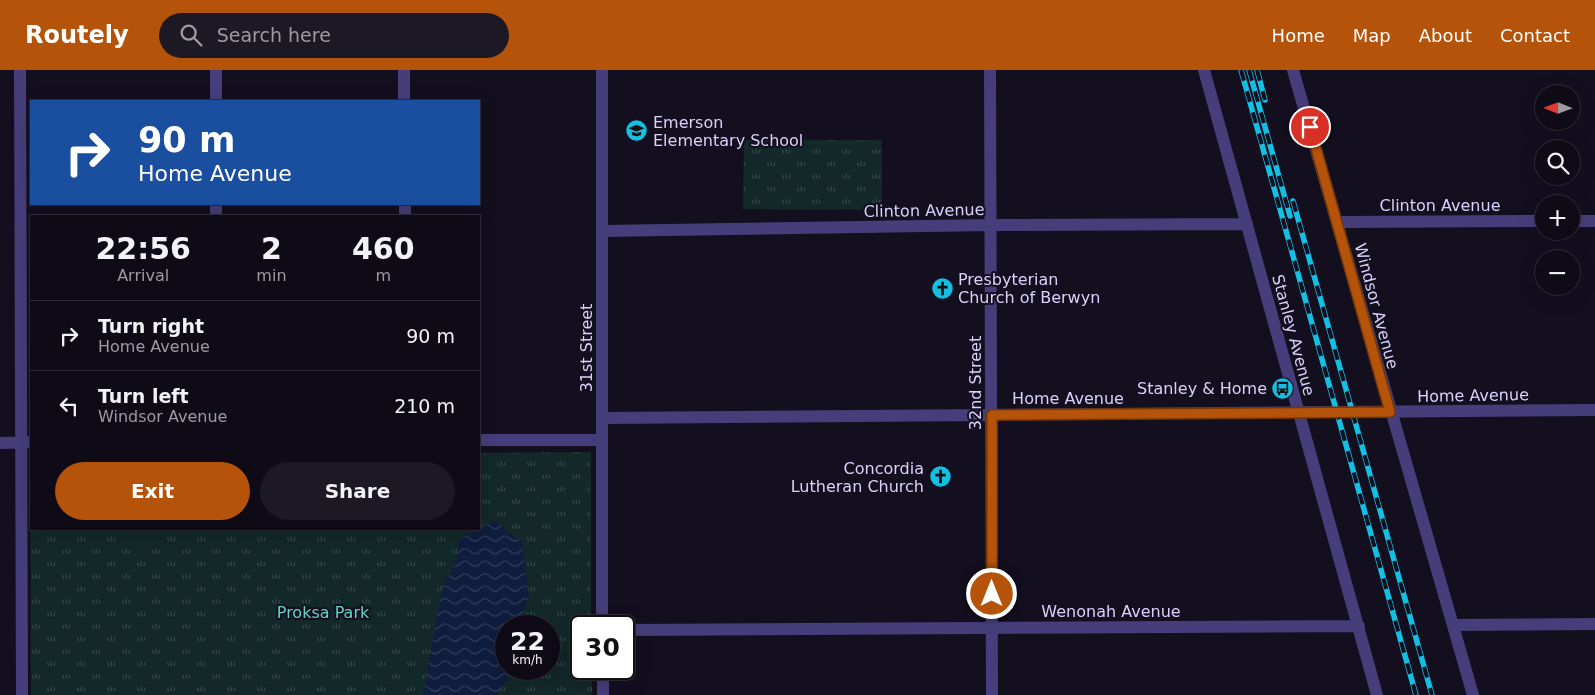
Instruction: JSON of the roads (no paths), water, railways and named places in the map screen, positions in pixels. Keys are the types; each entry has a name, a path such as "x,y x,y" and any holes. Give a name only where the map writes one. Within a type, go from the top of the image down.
{"street":[{"path":"20,70 26,442 22,695"},
{"path":"216,70 216,100"},
{"path":"404,70 404,100"},
{"name":"31st Street","path":"602,70 602,615"},
{"name":"32nd Street","path":"990,70 992,225 992,695"},
{"name":"Stanley Avenue","path":"1204,70 1377,695"},
{"name":"Windsor Avenue","path":"1293,70 1473,695"},
{"name":"Clinton Avenue","path":"1337,222 1535,221"},
{"path":"1580,221 1595,221"},
{"name":"Clinton Avenue","path":"602,231 992,225 1247,224"},
{"name":"Home Avenue","path":"602,418 1595,410"},
{"path":"480,440 602,440"},
{"path":"0,443 26,442"},
{"path":"1454,625 1595,624"},
{"name":"Wenonah Avenue","path":"635,630 1359,626"},
{"path":"602,680 602,695"}],"water":[{"path":"495,521 522,543 529,596 523,615 495,615 495,680 508,680 496,695 423,695 442,588 454,566 461,538"}],"railway":[{"path":"1241,70 1416,695"},
{"path":"1249,70 1290,216"},
{"path":"1257,70 1265,100"},
{"path":"1293,201 1432,695"}],"place":[{"name":"Emerson Elementary School","path":"637,131"},
{"name":"Presbyterian Church of Berwyn","path":"942,288"},
{"name":"Stanley & Home","path":"1283,388"},
{"name":"Concordia Lutheran Church","path":"940,477"}],"park label":[{"name":"Proksa Park","path":"323,612"}]}
